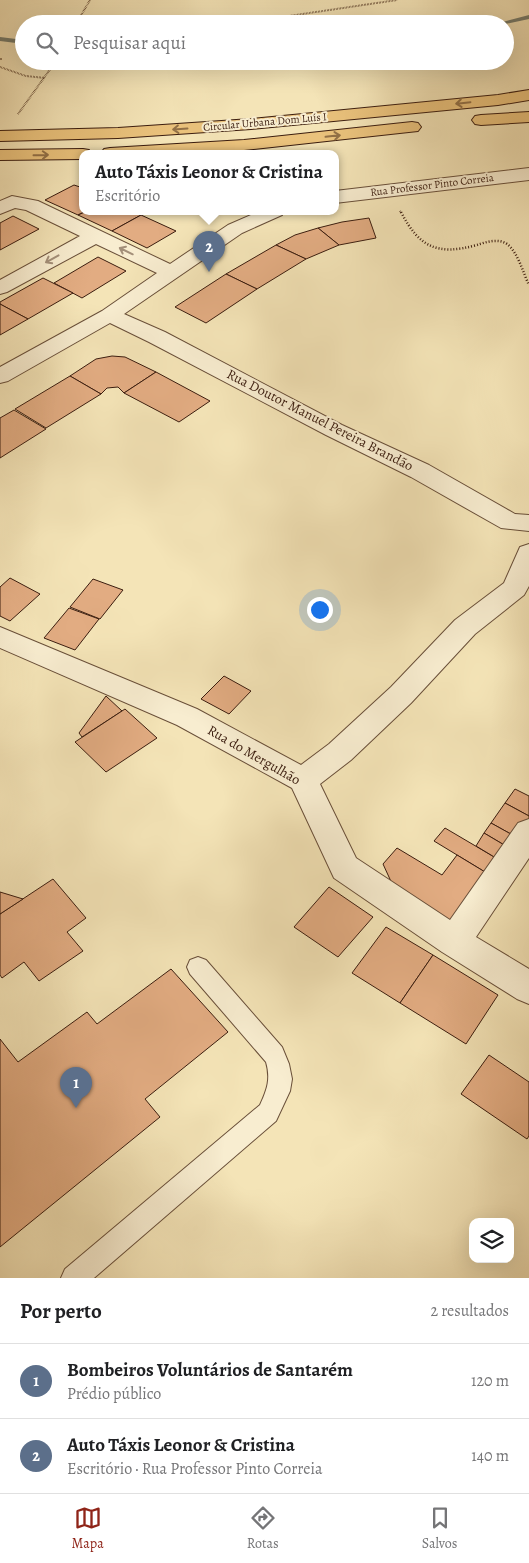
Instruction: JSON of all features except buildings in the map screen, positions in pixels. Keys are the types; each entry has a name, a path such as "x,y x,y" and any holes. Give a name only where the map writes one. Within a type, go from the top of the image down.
{"highway":[{"path":"498,100 529,89"},
{"name":"Circular Urbana Dom Luís I","path":"0,136 118,133 251,124 498,100 529,95"},
{"path":"481,120 529,111"},
{"path":"461,122 529,117"},
{"name":"Circular Urbana Dom Luís I","path":"160,150 244,145 432,125"},
{"path":"0,156 79,154"}],"street":[{"name":"Rua Professor Pinto Correia","path":"339,196 529,174"},
{"path":"0,208 12,202 31,205 170,272"},
{"path":"0,376 109,315 235,228 266,215"},
{"path":"0,288 94,236"},
{"name":"Rua Doutor Manuel Pereira Brandão","path":"109,315 157,337 334,430 420,471 510,522 529,523"},
{"path":"303,780 340,752 401,695 465,627 515,588 529,553"},
{"name":"Rua do Mergulhão","path":"0,637 187,717 303,780 345,868 454,941 529,988"},
{"path":"454,941 524,850"}],"lane":[{"path":"74,1278 268,1113 282,1084 279,1065 274,1056 198,967"}],"path":[{"path":"82,15 90,0"},
{"path":"296,15 397,0"},
{"path":"0,67 26,76 45,78"},
{"path":"14,119 51,70"},
{"path":"388,190 410,230 426,244 453,248 470,247 484,242 501,242 510,246 529,285"}],"waterway":[{"path":"514,20 529,17"},
{"path":"0,39 15,41"}],"place":[{"name":"Auto Táxis Leonor & Cristina","path":"209,272"},
{"name":"Bombeiros Voluntários de Santarém","path":"76,1108"}]}
